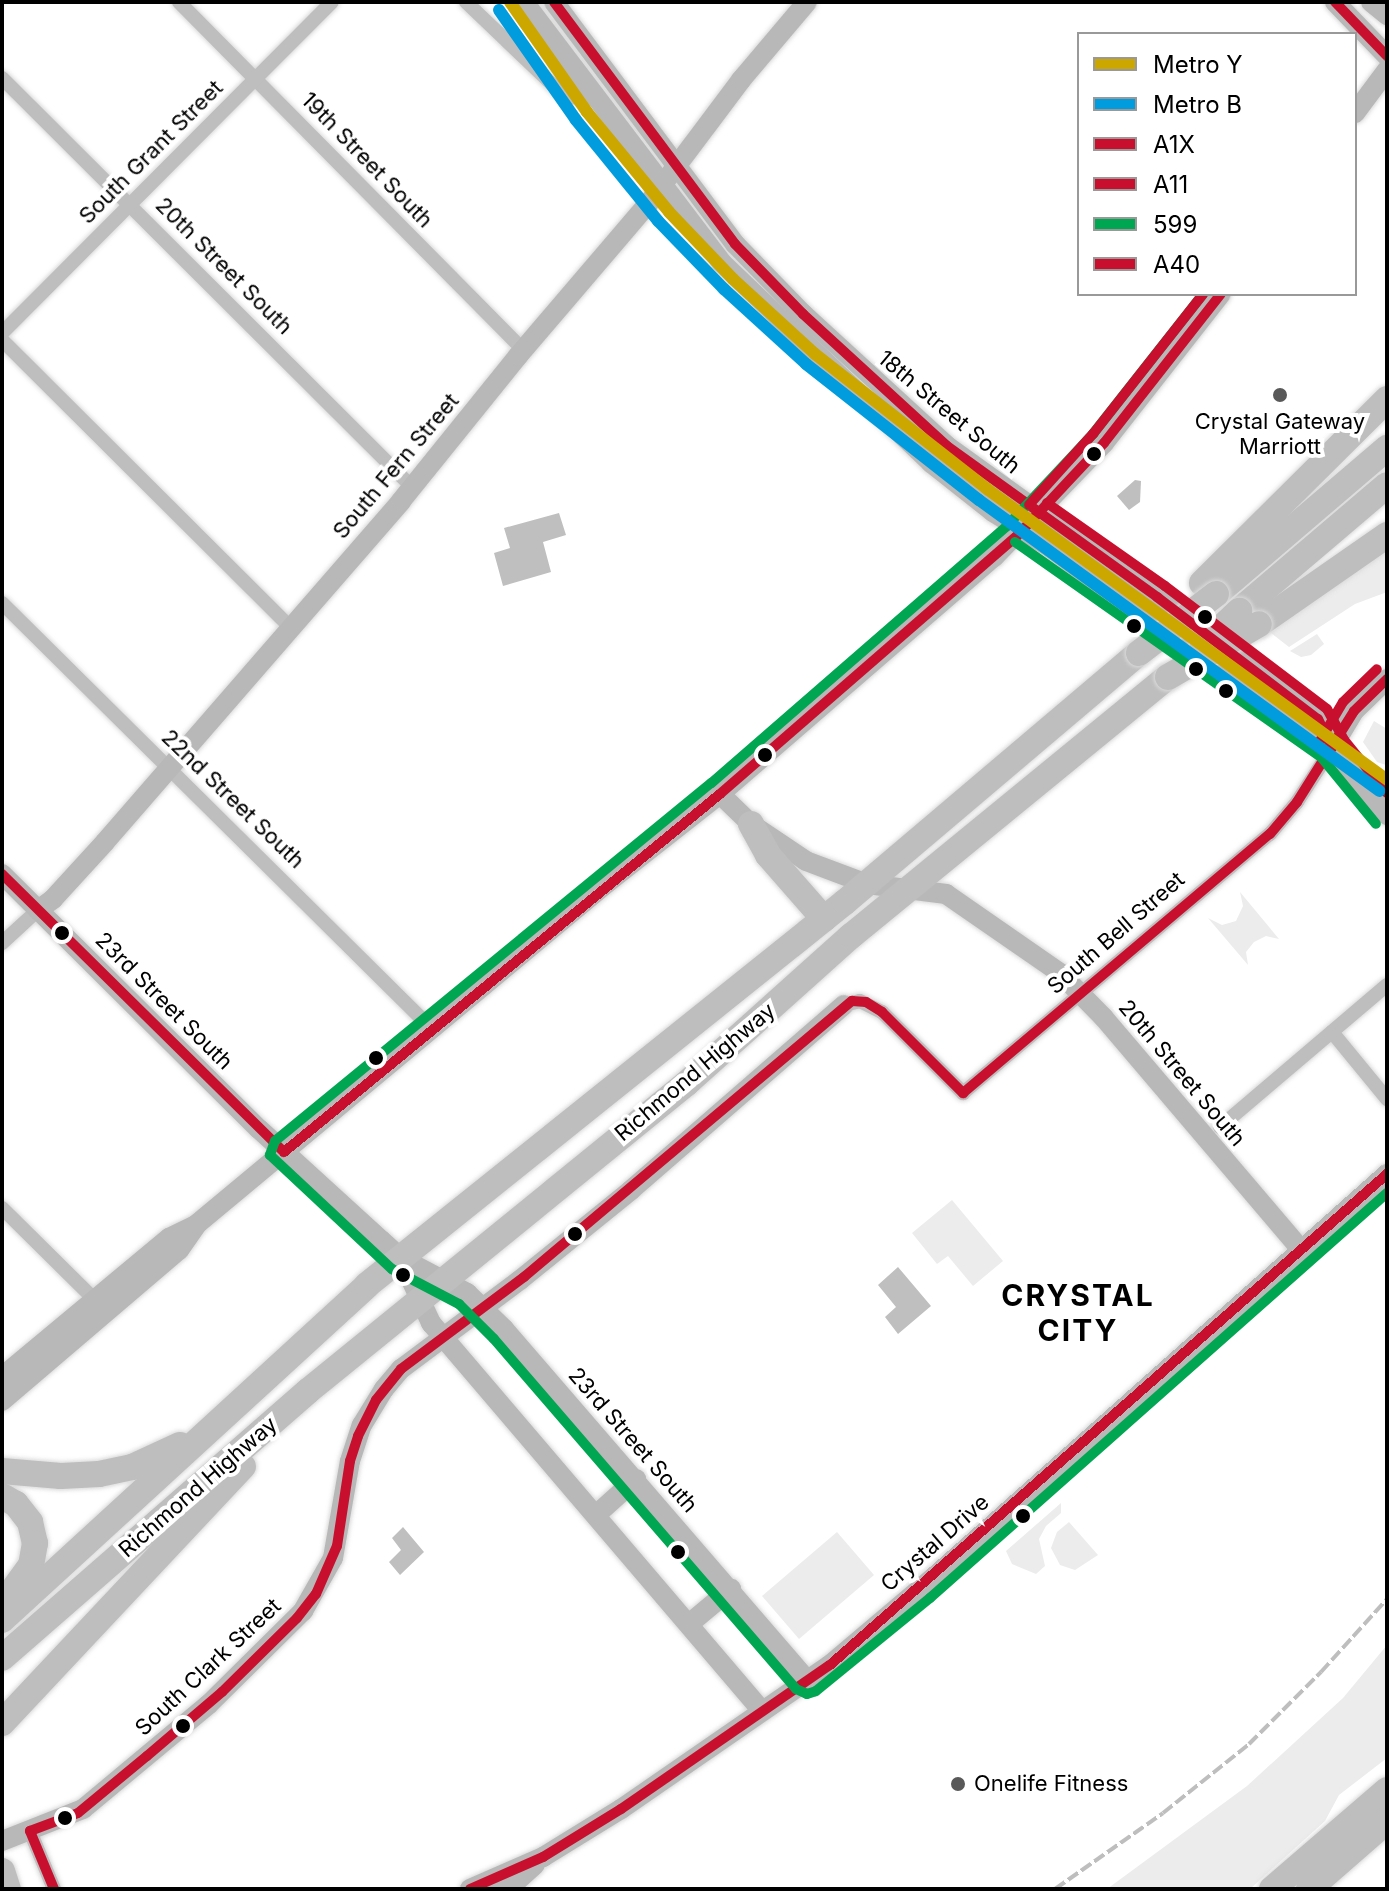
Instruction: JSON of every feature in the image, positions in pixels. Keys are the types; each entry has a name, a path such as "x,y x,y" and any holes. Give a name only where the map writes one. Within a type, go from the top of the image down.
{"highway":[{"path":"1209,588 1387,399"},
{"path":"1209,588 1387,448"},
{"name":"Richmond Highway","path":"2,1620 295,1348 420,1277 687,1083 908,890 1168,677 1249,618 1387,485"},
{"path":"1249,618 1387,535"},
{"name":"Richmond Highway","path":"2,1658 308,1391 420,1277 824,919 1139,653 1209,588"},
{"path":"751,824 768,855 824,919"},
{"path":"172,1508 215,1448 420,1277"},
{"path":"2,1723 308,1391"},
{"path":"2,1471 61,1476 99,1474 151,1460 204,1432"},
{"path":"2,1496 16,1504 30,1522 35,1543 31,1565 2,1605"},
{"path":"1272,1889 1387,1790"},
{"path":"1309,1889 1387,1821"},
{"path":"2,1871 7,1889"},
{"path":"2,1880 7,1889"}],"street":[{"name":"19th Street South","path":"179,2 523,350"},
{"name":"South Grant Street","path":"2,333 332,2"},
{"path":"466,2 558,90 569,97 595,99"},
{"name":"18th Street South","path":"524,2 721,262 915,449 993,512 1261,702 1332,748"},
{"name":"18th Street South","path":"554,2 735,244 814,325 947,446 1157,597 1318,719 1332,748 1387,815"},
{"name":"South Fern Street","path":"2,943 53,899 412,487 677,168 741,80 807,2"},
{"path":"1335,2 1387,56"},
{"path":"1371,2 1387,15"},
{"path":"1357,110 1387,70"},
{"name":"20th Street South","path":"2,78 412,487"},
{"path":"2,1401 169,1238 197,1224 720,794 1023,531 1104,443 1219,296"},
{"path":"2,340 291,628"},
{"name":"22nd Street South","path":"2,603 432,1029"},
{"name":"South Bell Street","path":"844,1005 860,1001 882,1012 963,1093 1270,834 1297,802 1354,711 1387,679"},
{"name":"20th Street South","path":"720,794 751,824 814,865 867,884 946,894 1045,963 1082,993 1302,1251"},
{"name":"23rd Street South","path":"2,874 284,1152 420,1277 467,1293 483,1308 636,1479 807,1680"},
{"path":"1220,1127 1387,985"},
{"name":"South Clark Street","path":"2,1841 73,1816 88,1805 208,1705 303,1611 333,1558 350,1461 368,1413 401,1369 631,1190 844,1005"},
{"path":"1332,1032 1387,1099"},
{"name":"Crystal Drive","path":"470,1889 543,1857 662,1783 807,1680 921,1588 1387,1174"},
{"path":"2,1208 101,1306"},
{"name":"23rd Street South","path":"420,1277 431,1323 762,1711"},
{"path":"2,1377 101,1306"},
{"path":"596,1515 636,1479"},
{"path":"689,1624 731,1589"},
{"path":"30,1831 54,1889"},
{"path":"508,1889 543,1857"}],"shaded area":[{"path":"532,2 542,2 651,147 649,148"},
{"path":"1135,480 1141,481 1140,502 1129,510 1117,496"},
{"path":"559,513 566,535 543,542 551,572 503,586 494,553 510,548 504,528"},
{"path":"1387,545 1387,592 1355,604 1289,647 1266,629"},
{"path":"1317,634 1324,644 1311,655 1301,657 1290,651"},
{"path":"1374,721 1387,729 1386,765 1377,762 1363,742"},
{"path":"1240,892 1279,939 1266,936 1254,942 1246,952 1248,965 1208,918 1222,925 1236,921 1243,906"},
{"path":"952,1200 1003,1261 973,1286 948,1256 937,1264 912,1233"},
{"path":"898,1267 931,1306 898,1334 885,1317 896,1307 878,1285"},
{"path":"1061,1503 1061,1513 1046,1526 1039,1539 1045,1566 1036,1574 1012,1564 1006,1551"},
{"path":"1069,1522 1098,1555 1075,1570 1060,1565 1051,1548 1057,1532"},
{"path":"403,1527 424,1552 400,1575 389,1562 401,1550 392,1538"},
{"path":"837,1532 874,1575 799,1639 762,1596"},
{"path":"1387,1645 1387,1758 1339,1795 1325,1821 1250,1889 1107,1889 1247,1786 1343,1698"}],"railway":[{"path":"1055,1889 1163,1813 1249,1744 1321,1672 1387,1599"}],"metro line":[{"name":"Y","path":"510,2 587,112 669,212 733,279 815,354 987,489 1387,780"},
{"name":"B","path":"499,10 576,120 658,221 724,289 806,364 979,500 1379,791"}],"transit line":[{"name":"A1X","path":"554,2 735,244 803,314 947,446 1157,597 1318,719 1332,748"},
{"name":"A11","path":"1335,2 1387,56"},
{"name":"599","path":"1201,296 1093,434 1007,526 711,783 275,1141 270,1155 392,1269 459,1304 494,1339 796,1689 807,1694 816,1691 930,1598 1387,1193"},
{"name":"A40","path":"1029,505 1093,434 1201,296"},
{"name":"A11","path":"284,1152 720,794 1017,536 1104,443 1219,296"},
{"name":"A40","path":"1047,503 1165,586 1327,709 1344,740 1387,793"},
{"name":"599","path":"1015,542 1322,758 1376,824"},
{"name":"A40","path":"1320,741 1343,702 1377,669"},
{"name":"A1X","path":"54,1889 30,1831 78,1813 147,1756 222,1692 297,1618 316,1594 337,1546 350,1461 358,1436 376,1400 401,1369 524,1277 852,1001 866,1002 882,1012 963,1093 1270,834 1297,802 1354,711 1387,679"},
{"name":"A11","path":"2,874 284,1152"},
{"name":"A1X","path":"470,1889 543,1857 621,1809 830,1665 1387,1174"}],"place":[{"name":"Crystal Gateway Marriott","path":"1280,395"},
{"name":"Onelife Fitness","path":"958,1784"}],"district":[{"name":"CRYSTAL CITY","path":"1078,1312"}]}
